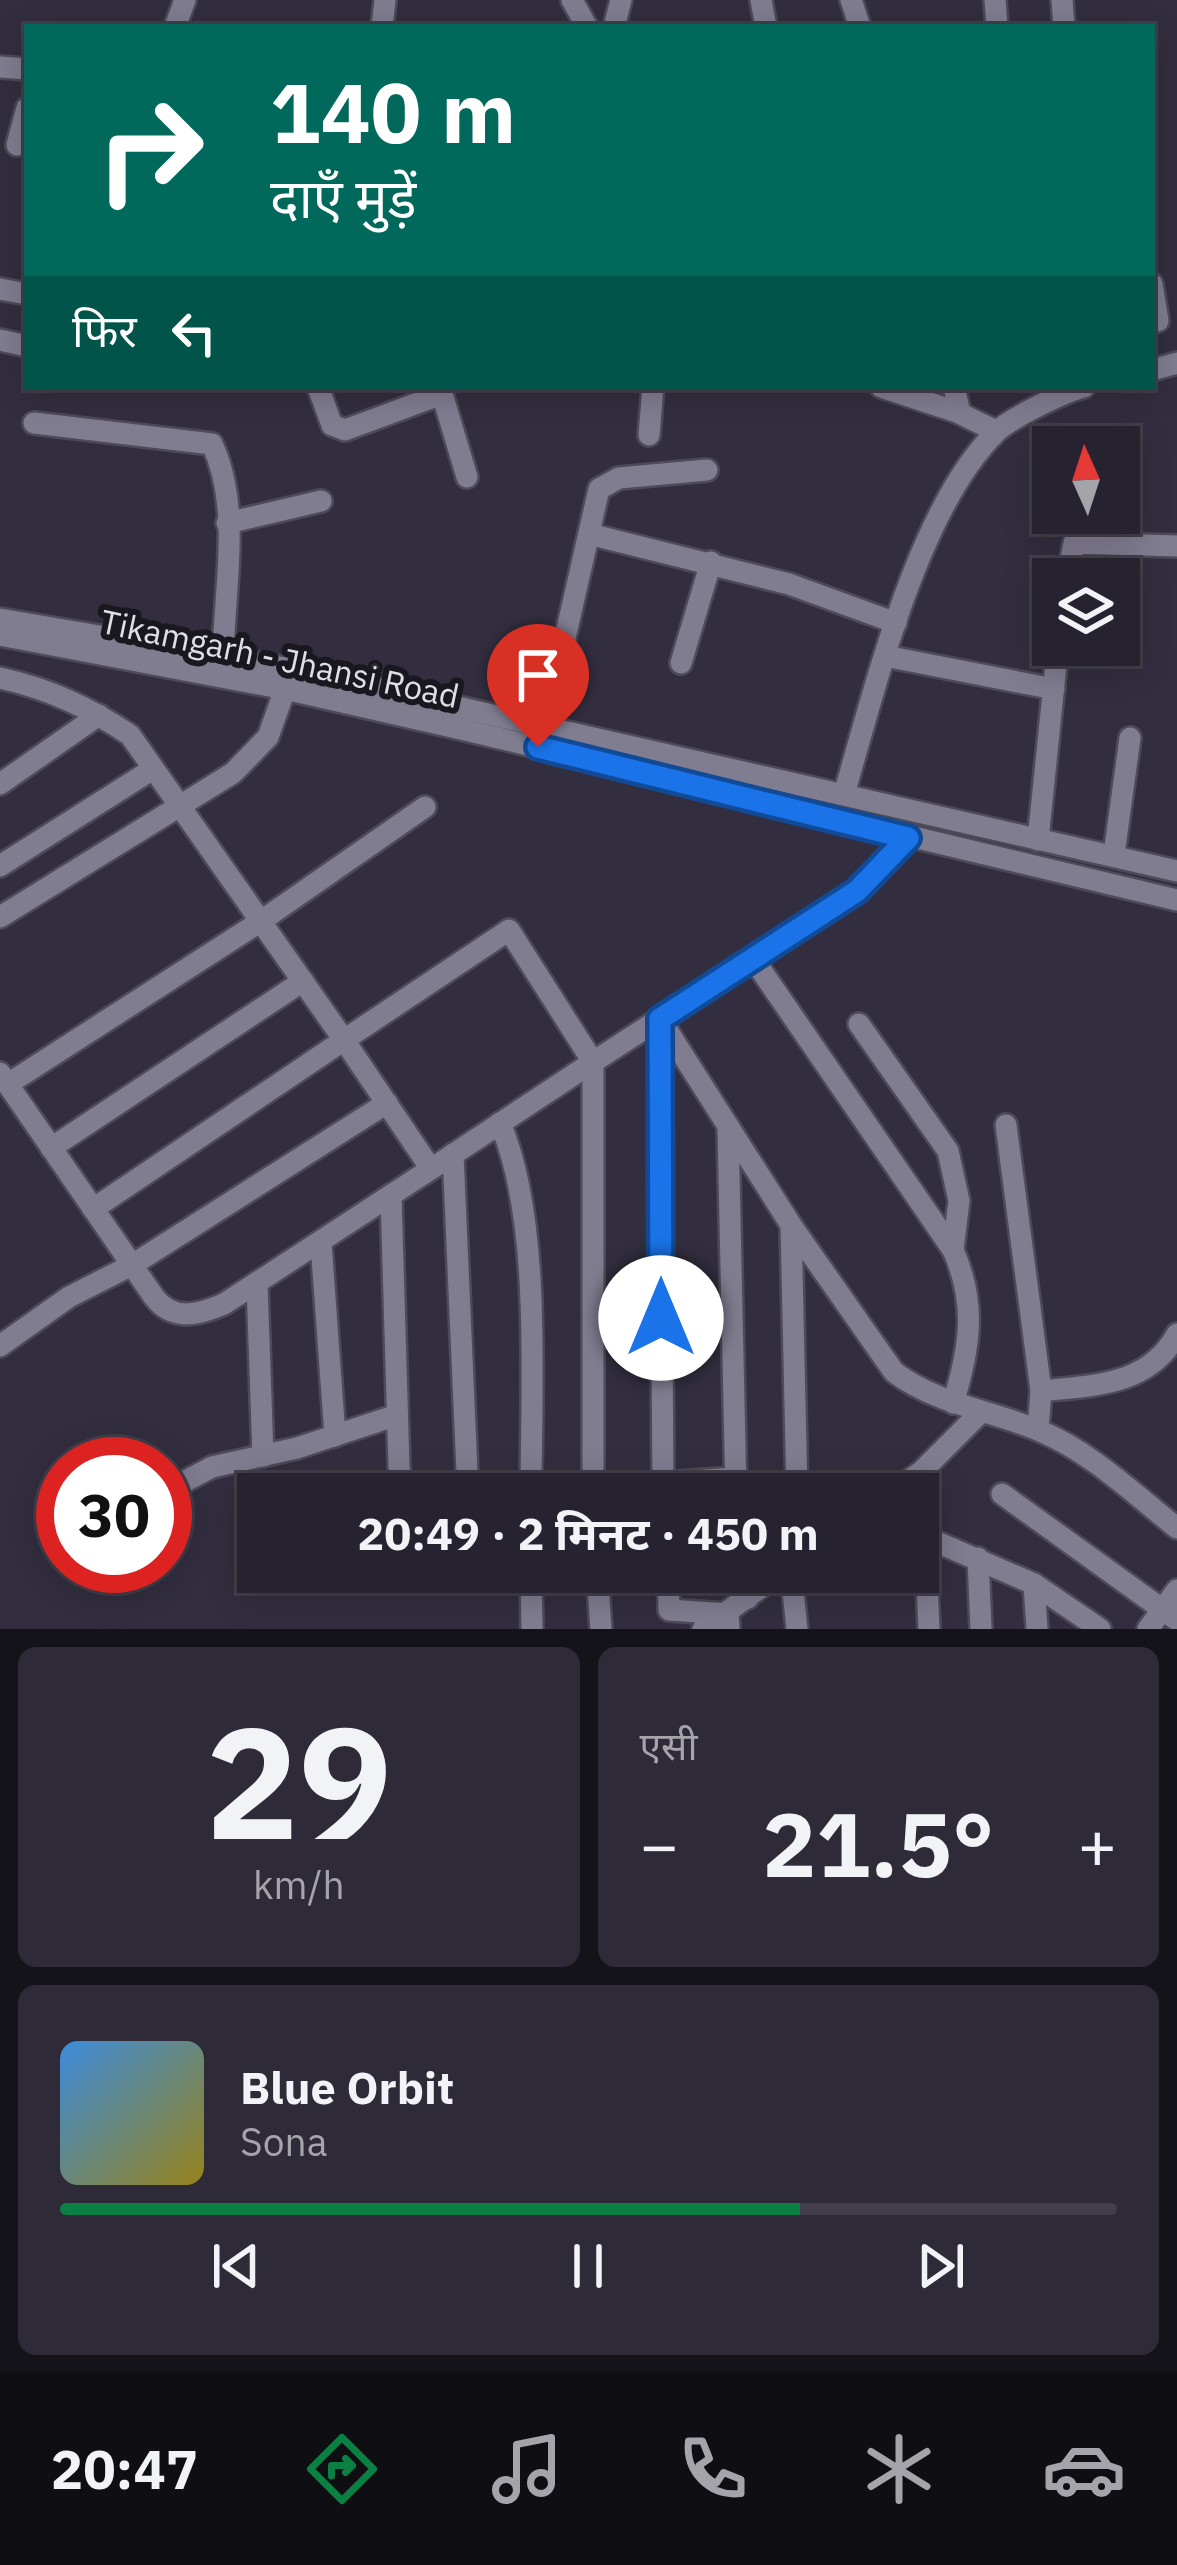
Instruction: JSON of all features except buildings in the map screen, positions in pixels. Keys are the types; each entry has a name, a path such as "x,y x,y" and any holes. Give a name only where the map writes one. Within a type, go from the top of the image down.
{"street":[{"path":"16,145 24,118"},
{"path":"319,390 332,425 345,430 441,390 466,477"},
{"path":"650,435 653,390"},
{"path":"890,390 960,413 996,431"},
{"path":"955,390 960,413"},
{"path":"844,794 896,623 943,505 996,431 1078,390"},
{"path":"34,423 209,442 215,449 227,523 223,657"},
{"path":"544,730 603,484 619,478 707,470"},
{"path":"227,523 321,501"},
{"path":"589,534 789,584 896,623"},
{"path":"1071,558 1074,543 1177,546"},
{"path":"680,663 711,562"},
{"path":"0,619 223,657 289,679 772,778 1177,871"},
{"name":"Tikamgarh - Jhansi Road","path":"0,635 289,679 908,838 1177,899"},
{"path":"885,656 1054,689"},
{"path":"1038,840 1056,666"},
{"path":"0,679 39,687 99,715 130,736 431,1169"},
{"path":"0,917 251,757 268,737 289,679"},
{"path":"0,784 99,715"},
{"path":"1114,854 1130,738"},
{"path":"0,866 153,769"},
{"path":"765,802 772,778"},
{"path":"425,807 261,921 4,1079 164,1309 185,1316 224,1304 321,1244 857,891 908,838"},
{"path":"93,1208 509,930 593,1062 593,1473"},
{"path":"752,957 953,1250 964,1276 972,1326 953,1403"},
{"path":"51,1148 303,981"},
{"path":"660,1019 791,1226 894,1372 916,1388 1038,1430 1074,1448 1177,1528"},
{"path":"660,1019 663,1473"},
{"path":"859,1024 948,1151 958,1201 953,1250"},
{"path":"0,1346 69,1297 132,1264 387,1103"},
{"path":"500,1124 519,1185 526,1256 531,1473"},
{"path":"1006,1125 1041,1391 1038,1430"},
{"path":"728,1127 735,1473"},
{"path":"453,1154 467,1473"},
{"path":"391,1195 400,1473"},
{"path":"791,1226 797,1473"},
{"path":"321,1244 335,1436"},
{"path":"256,1284 262,1456"},
{"path":"1041,1391 1130,1377 1150,1369 1177,1334"},
{"path":"919,1473 980,1413"},
{"path":"192,1478 212,1467 398,1415"},
{"path":"1002,1494 1170,1614"},
{"path":"939,1543 1034,1584 1100,1629"},
{"path":"978,1558 981,1629"},
{"path":"1034,1584 1037,1629"},
{"path":"1148,1629 1170,1614 1177,1590"},
{"path":"532,1593 532,1629"},
{"path":"599,1593 601,1629"},
{"path":"747,1593 748,1598"},
{"path":"703,1629 728,1621 756,1593"},
{"path":"791,1593 797,1629"},
{"path":"927,1593 929,1629"},
{"path":"669,1620 728,1621"}],"route":[{"path":"538,747 908,838 857,891 660,1019 661,1318"}]}
